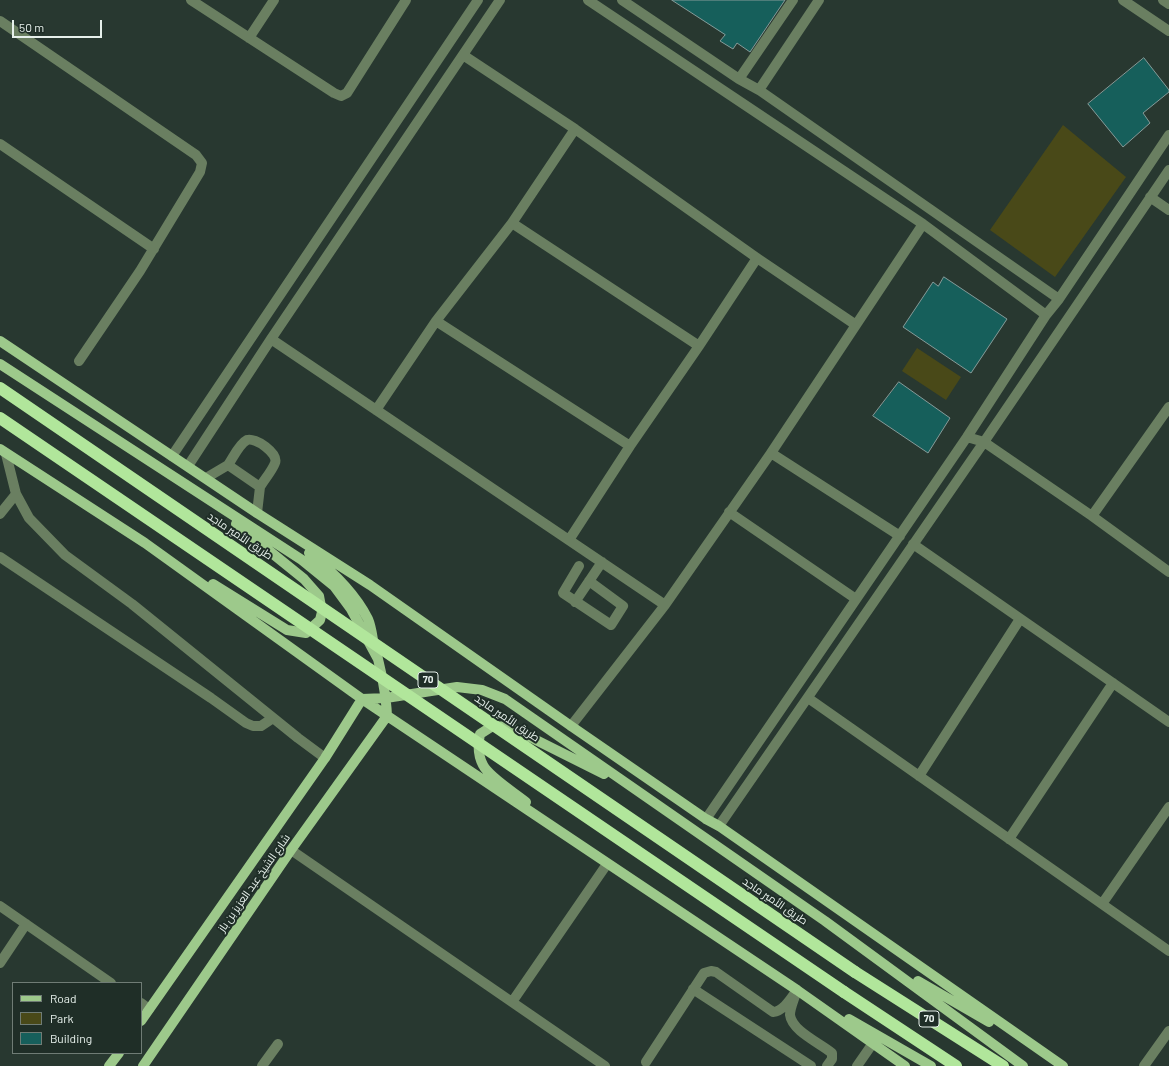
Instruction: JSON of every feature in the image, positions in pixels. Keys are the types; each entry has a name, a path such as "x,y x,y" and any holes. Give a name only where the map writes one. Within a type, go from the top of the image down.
{"highway":[{"name":"طريق الأمير ماجد","path":"0,388 855,972 1002,1066"},
{"name":"70","path":"0,418 844,992 956,1066"}],"main road":[{"path":"0,342 370,585 571,726 706,819 719,826 1063,1066"},
{"path":"0,359 46,394"},
{"path":"0,364 302,560 334,586 351,609 378,659"},
{"path":"3,451 145,543 287,630 306,633 320,620 322,612 319,596 304,579 191,489"},
{"path":"257,512 330,569 350,592 368,620 386,698 387,716"},
{"path":"145,543 362,699 797,990 905,1066"},
{"path":"362,699 386,698 457,687 482,690 505,699 824,921 1023,1066"},
{"name":"شارع الشيخ عبد العزيز بن باز","path":"142,1017 145,1006 325,758 362,699"},
{"name":"شارع الشيخ عبد العزيز بن باز","path":"143,1066 291,850 387,716"},
{"path":"595,856 489,773 482,765 479,751 480,734 491,727 508,726 638,791"},
{"path":"824,921 926,987 1048,1056"},
{"path":"797,990 931,1066"},
{"path":"109,1066 117,1054"}],"street":[{"path":"190,0 334,93 341,96 347,93 406,0"},
{"path":"249,38 274,0"},
{"path":"172,456 478,0"},
{"path":"188,466 270,339 500,0"},
{"path":"588,0 923,224 1046,315"},
{"path":"622,0 739,79 759,90 1059,299"},
{"path":"739,79 793,0"},
{"path":"759,90 819,0"},
{"path":"1123,0 1169,31"},
{"path":"1163,0 1169,4"},
{"path":"0,21 196,155 202,163 200,172 154,249 79,361"},
{"path":"644,37 654,22"},
{"path":"463,55 575,129 757,258 856,325"},
{"path":"376,410 436,321 512,223 575,129"},
{"path":"706,819 900,536 967,437 1046,315 1059,299 1169,135"},
{"path":"0,144 154,249"},
{"path":"719,826 984,442 1169,170"},
{"path":"355,183 369,192"},
{"path":"1150,197 1169,210"},
{"path":"512,223 699,346"},
{"path":"571,726 665,605 771,453 923,224"},
{"path":"569,540 630,446 757,258"},
{"path":"436,321 630,446"},
{"path":"270,339 665,605"},
{"path":"1092,516 1169,407"},
{"path":"967,437 984,442 1092,516 1169,572"},
{"path":"206,478 228,465 242,444 248,440 254,440 272,452 276,457 275,463 260,487 257,512"},
{"path":"0,463 3,451"},
{"path":"3,451 16,494 29,518 65,555 132,604 325,758"},
{"path":"771,453 900,536"},
{"path":"228,465 260,487"},
{"path":"0,514 16,494"},
{"path":"729,512 856,599"},
{"path":"913,544 1169,722"},
{"path":"0,557 246,723 253,726 261,726 273,718"},
{"path":"575,602 602,562"},
{"path":"579,566 563,593 609,625 612,624 623,606 589,581"},
{"path":"919,776 1020,619"},
{"path":"1009,839 1113,683"},
{"path":"808,698 1169,951"},
{"path":"1102,904 1169,807"},
{"path":"291,850 605,1066"},
{"path":"512,1002 607,864"},
{"path":"0,906 111,982"},
{"path":"0,963 26,924"},
{"path":"646,1062 704,973 711,971 716,972 773,1012 778,1012 783,1009 797,990"},
{"path":"693,989 811,1066"},
{"path":"797,990 790,1011 790,1016 798,1029 832,1053 832,1059 826,1066"},
{"path":"1144,1066 1169,1032"},
{"path":"857,1066 873,1043"},
{"path":"262,1066 278,1044"}],"green space":[{"path":"1063,125 1126,177 1055,277 990,230"},
{"path":"917,348 961,377 946,400 902,371"}],"building":[{"path":"672,0 785,0 750,52 737,43 733,49 720,41 725,35"},
{"path":"1144,58 1169,92 1143,113 1150,123 1123,147 1088,104"},
{"path":"944,277 1007,319 971,373 903,327 933,282 938,286"},
{"path":"899,382 950,418 928,453 873,416"}]}
